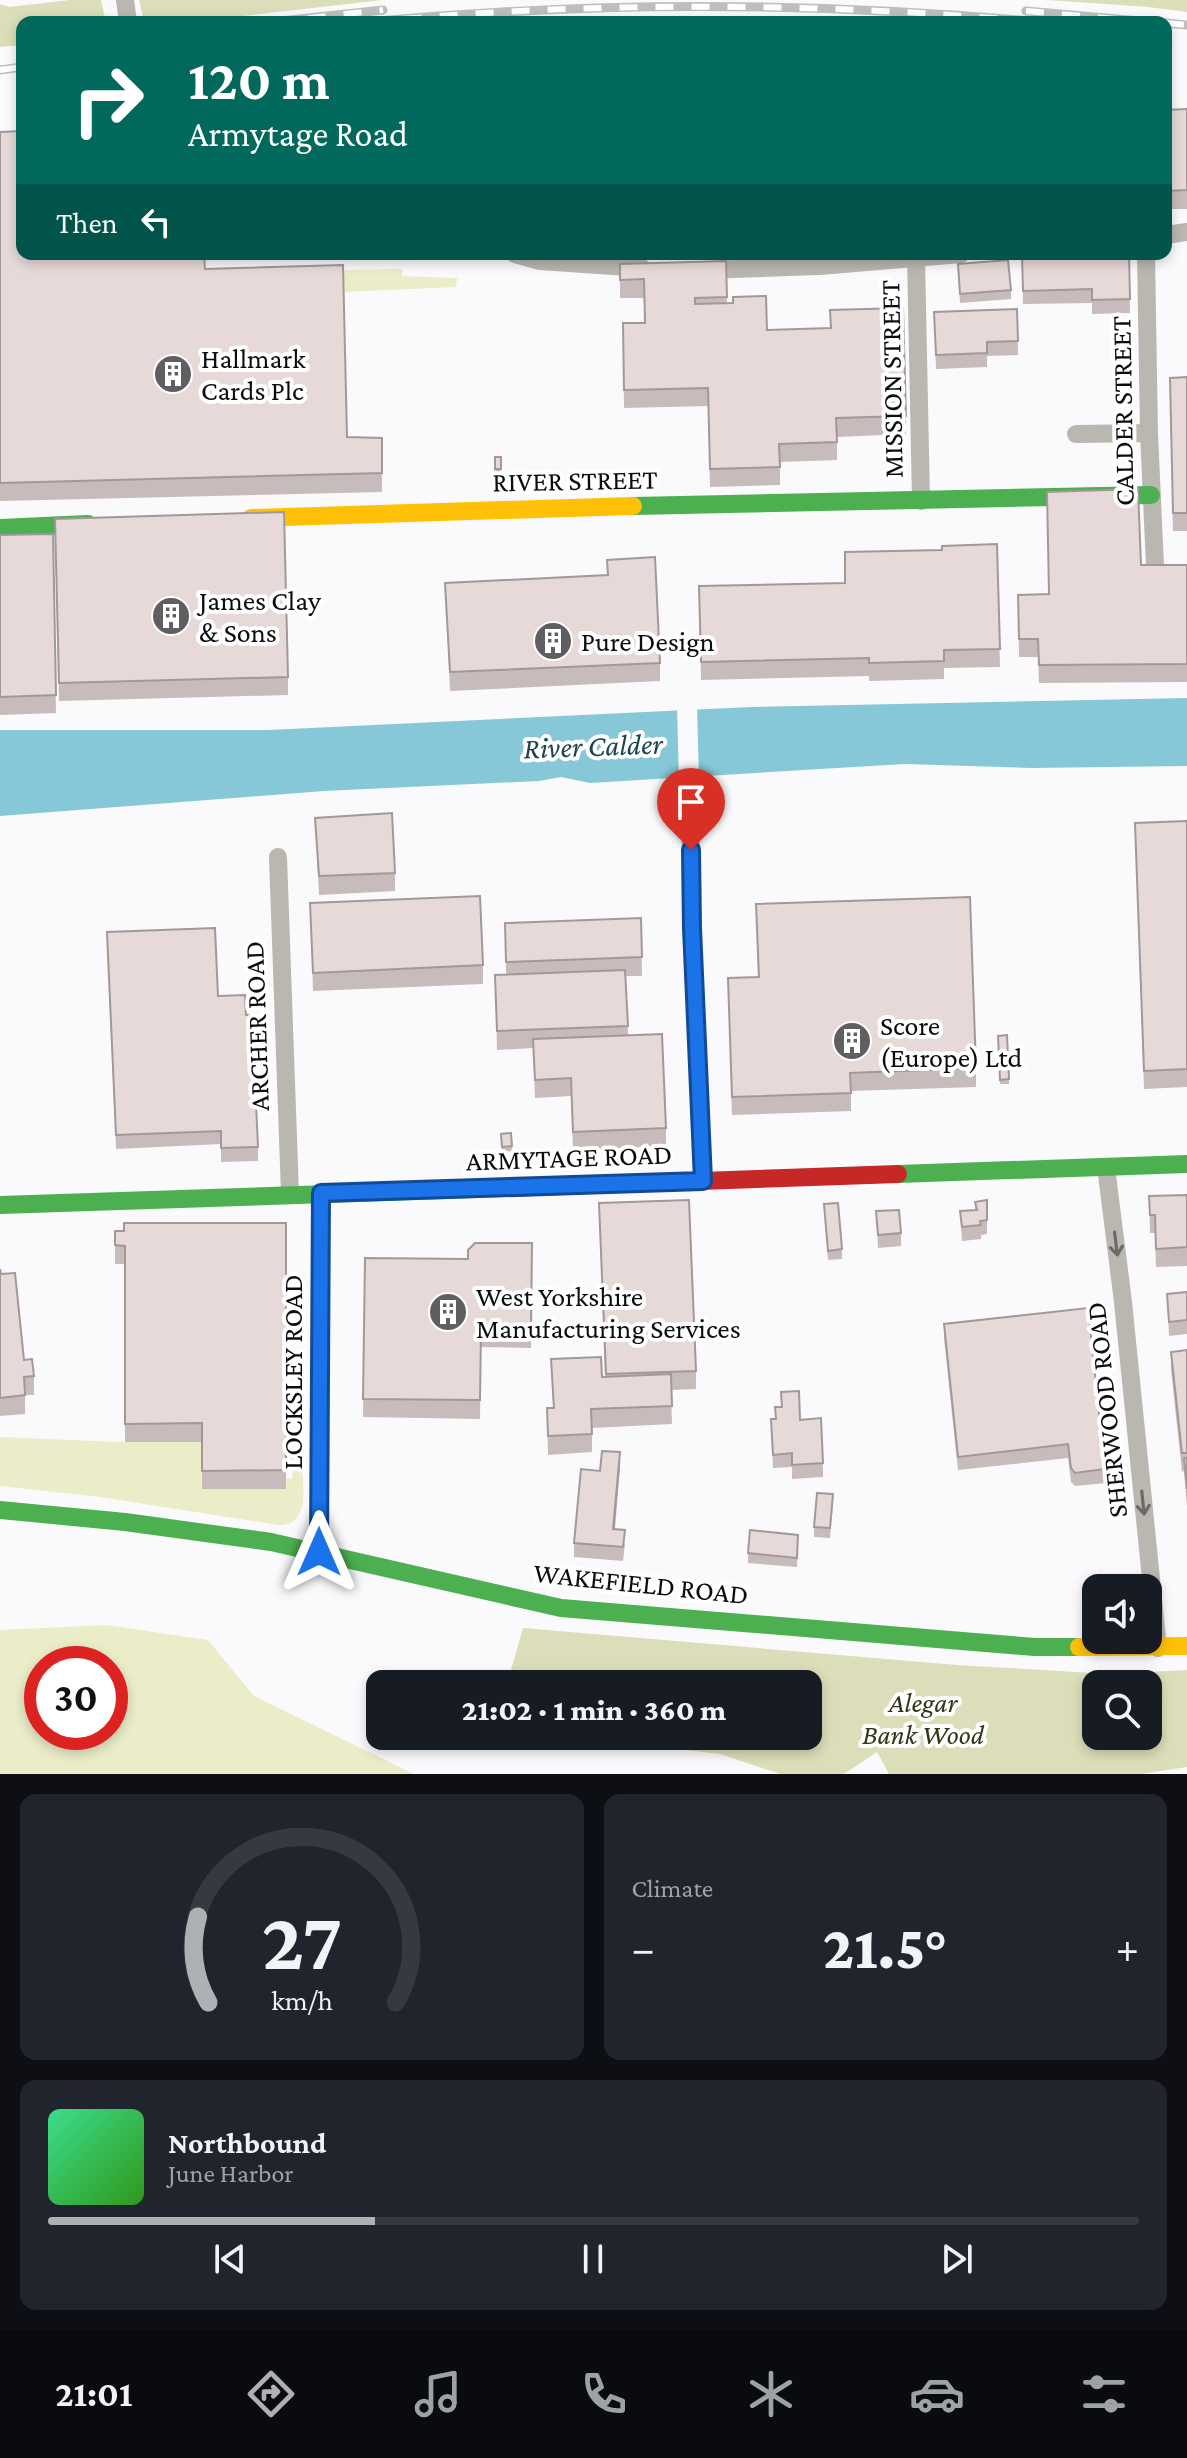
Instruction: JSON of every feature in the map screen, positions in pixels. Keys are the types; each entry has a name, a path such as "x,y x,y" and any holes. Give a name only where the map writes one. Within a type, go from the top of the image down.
{"street":[{"path":"536,260 661,269"},
{"path":"690,270 820,266 884,260"},
{"name":"MISSION STREET","path":"916,260 921,501"},
{"name":"CALDER STREET","path":"1146,260 1155,566"},
{"path":"1076,434 1149,433"},
{"name":"RIVER STREET","path":"235,519 479,509 1151,495"},
{"path":"0,528 110,524"},
{"path":"690,797 692,928 703,1181"},
{"name":"ARCHER ROAD","path":"278,857 290,1194"},
{"name":"ARMYTAGE ROAD","path":"0,1205 1187,1164"},
{"name":"SHERWOOD ROAD","path":"1106,1167 1151,1574"},
{"name":"LOCKSLEY ROAD","path":"319,1552 321,1193"},
{"name":"WAKEFIELD ROAD","path":"0,1510 223,1534 319,1552 561,1608 1035,1647 1082,1647"},
{"name":"WAKEFIELD ROAD","path":"1162,1648 1187,1646"}],"green space":[{"path":"101,0 105,16 16,16 16,46 0,47 0,4 9,7"},
{"path":"139,0 382,0 243,16 143,16"},
{"path":"1048,0 1187,0 1187,12 1148,7"},
{"path":"271,266 402,269 402,276 457,278 456,287 343,292 262,285"},
{"path":"0,1437 202,1442 286,1479 293,1478 291,1456 301,1456 301,1510 290,1523 279,1525 100,1497 0,1486"},
{"path":"106,1625 208,1640 254,1696 414,1774 0,1774 0,1630"},
{"name":"Alegar Bank Wood","path":"523,1628 957,1665 1082,1672 1082,1750 1162,1750 1162,1671 1187,1670 1187,1767 1141,1774 889,1774 877,1752 844,1774 780,1774 720,1754 686,1750 822,1750 822,1670 511,1670"}],"water":[{"name":"River Calder","path":"1187,698 1187,766 1031,768 904,764 590,783 561,777 539,781 324,791 0,816 0,730 269,730 751,707"}],"pier":[{"path":"697,706 699,780 679,781 677,707"}],"building":[{"path":"1187,109 1187,190 1172,191 1172,110"},
{"name":"Hallmark Cards Plc","path":"16,131 16,260 204,260 205,269 343,265 347,437 382,438 382,473 0,483 0,132"},
{"path":"1008,260 1011,290 960,294 958,264"},
{"path":"1022,260 1129,260 1130,299 1092,300 1092,289 1023,291"},
{"path":"726,261 727,297 695,298 695,304 733,303 733,297 766,296 767,330 831,328 830,310 903,308 906,416 836,418 837,442 779,444 780,467 710,469 708,388 624,390 623,323 645,323 644,279 620,280 620,264"},
{"path":"1017,309 1018,341 987,342 987,353 936,355 934,312"},
{"path":"1187,377 1187,513 1173,513 1170,378"},
{"path":"495,457 501,457 501,469 495,469"},
{"path":"1138,489 1141,565 1187,565 1187,664 1039,665 1038,639 1019,639 1018,595 1049,594 1047,492"},
{"name":"James Clay & Sons","path":"284,512 288,677 59,683 55,519"},
{"path":"53,534 56,695 0,697 0,535"},
{"path":"997,544 1000,649 944,650 944,661 869,663 869,658 701,662 699,586 845,583 845,552 942,550 942,546"},
{"name":"Pure Design","path":"655,557 660,663 450,672 445,583 608,575 607,560"},
{"path":"392,813 395,873 319,876 315,818"},
{"path":"1187,821 1187,1069 1144,1071 1135,823"},
{"path":"480,896 483,965 313,973 310,903"},
{"name":"Score (Europe) Ltd","path":"970,897 976,1068 850,1073 851,1093 732,1097 728,978 759,977 756,904"},
{"path":"641,918 642,957 506,962 505,923"},
{"path":"215,928 218,996 245,995 246,1015 252,1015 258,1147 221,1148 221,1131 116,1135 107,932"},
{"path":"625,970 628,1026 497,1031 495,975"},
{"path":"662,1034 666,1128 573,1132 571,1078 535,1080 533,1039"},
{"path":"1007,1035 1009,1079 1000,1080 998,1036"},
{"path":"511,1133 512,1146 502,1147 501,1134"},
{"path":"1187,1195 1187,1247 1156,1249 1155,1215 1150,1215 1149,1196"},
{"path":"689,1200 696,1371 606,1374 599,1203"},
{"path":"987,1200 987,1220 980,1221 981,1225 962,1227 960,1211 977,1210 975,1202"},
{"path":"838,1203 842,1249 828,1251 824,1204"},
{"path":"899,1210 901,1233 878,1235 876,1211"},
{"path":"124,1223 286,1223 286,1470 202,1471 202,1423 125,1424 125,1246 115,1245 115,1231 124,1231"},
{"name":"West Yorkshire Manufacturing Services","path":"475,1243 532,1243 531,1330 481,1329 480,1400 363,1399 365,1258 468,1259 468,1250"},
{"path":"0,1269 1,1274 15,1273 24,1360 32,1359 34,1376 24,1377 25,1395 0,1398"},
{"path":"1187,1292 1187,1320 1169,1322 1167,1294"},
{"path":"1088,1308 1105,1469 1075,1473 1071,1468 1068,1444 958,1457 944,1324"},
{"path":"1187,1350 1187,1453 1182,1453 1171,1352"},
{"path":"601,1357 602,1377 671,1374 672,1406 591,1409 592,1434 548,1436 547,1408 554,1408 551,1359"},
{"path":"799,1391 800,1420 821,1418 823,1463 792,1465 792,1453 773,1455 771,1419 776,1419 775,1407 782,1407 781,1392"},
{"path":"602,1451 620,1452 613,1529 625,1530 623,1547 574,1543 581,1469 600,1471"},
{"path":"1184,1458 1187,1458 1187,1489"},
{"path":"817,1493 833,1494 830,1528 814,1527"},
{"path":"750,1530 798,1535 797,1558 748,1553"}],"railway":[{"path":"440,16 620,7 789,8 969,16"},
{"path":"328,16 383,10"},
{"path":"1026,11 1083,16"},
{"path":"1172,24 1187,25"},
{"path":"0,70 16,68"}],"traffic: fast":[{"path":"633,506 1151,495"},
{"path":"0,528 88,524"},
{"path":"898,1174 1187,1164"},
{"path":"0,1205 505,1188"},
{"path":"0,1510 125,1522 271,1542 561,1608 1035,1647 1079,1647"}],"traffic: slow":[{"path":"251,518 633,506"},
{"path":"1079,1647 1187,1646"}],"traffic: jam":[{"path":"505,1188 898,1174"}],"place":[{"name":"Hallmark Cards Plc","path":"173,374"},
{"name":"James Clay & Sons","path":"171,616"},
{"name":"Pure Design","path":"553,641"},
{"name":"Score (Europe) Ltd","path":"852,1041"},
{"name":"West Yorkshire Manufacturing Services","path":"448,1312"}],"route":[{"path":"319,1552 321,1193 703,1181 691,850"}]}
